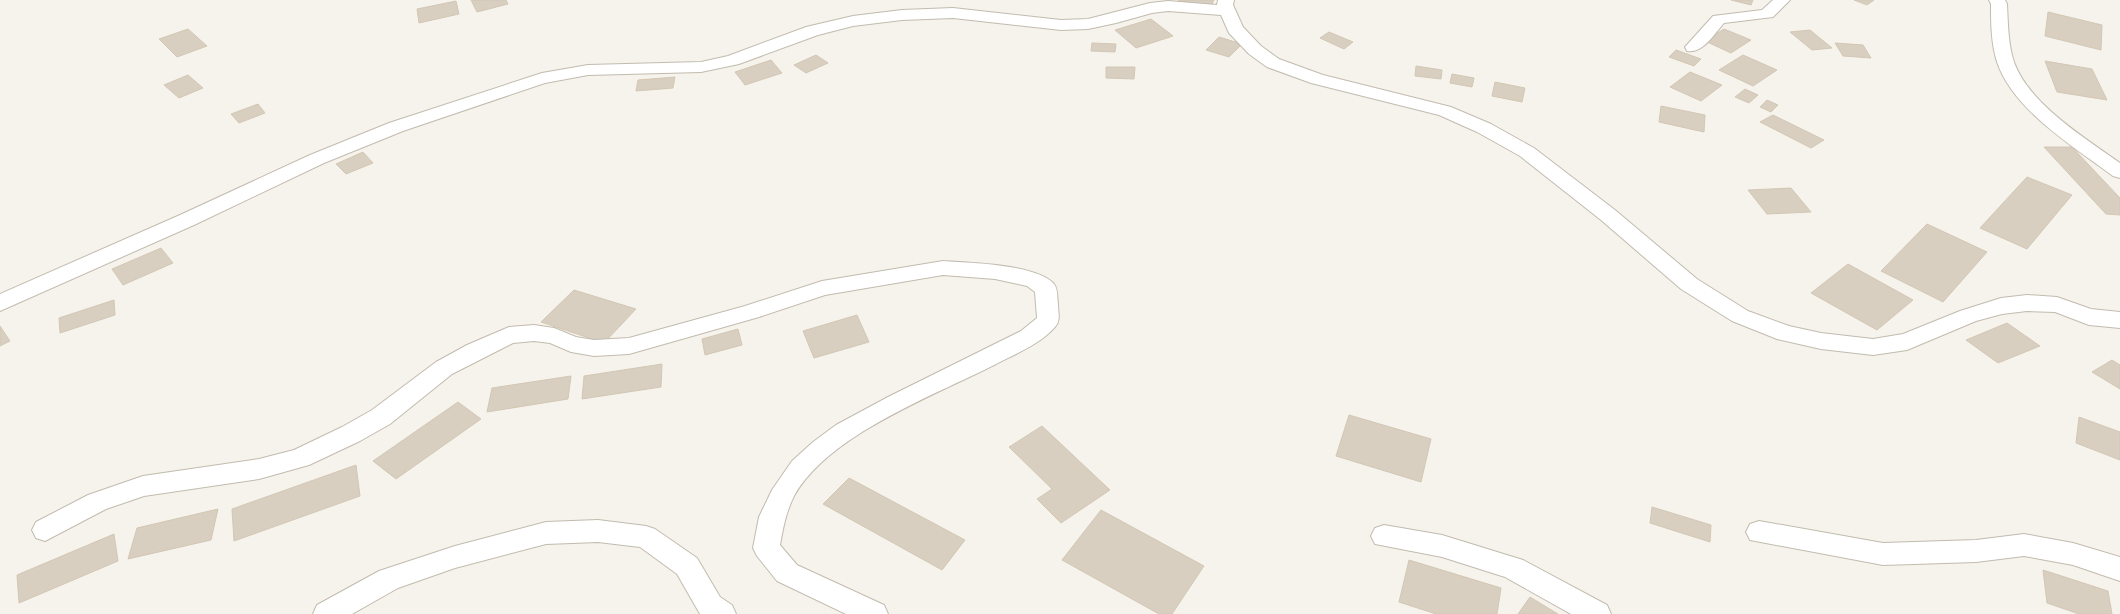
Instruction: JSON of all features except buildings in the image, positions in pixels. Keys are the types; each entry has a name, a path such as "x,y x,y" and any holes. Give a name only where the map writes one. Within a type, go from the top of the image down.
{"street":[{"path":"1693,47 1720,19 1766,14 1782,0"},
{"path":"1996,0 1999,4 2001,40 2008,69 2026,94 2058,126 2120,172"},
{"path":"0,303 174,226 317,159 403,125 542,78 588,70 647,67 701,67 733,60 812,31 853,21 902,15 953,14 1033,22 1081,24 1110,20 1150,8 1168,6 1227,6 1235,29 1256,50 1273,63 1317,79 1445,111 1527,152 1608,214 1689,284 1740,316 1785,333 1821,341 1872,347 1907,342 1968,316 2001,306 2026,303 2057,306 2089,317 2120,320"},
{"path":"45,530 97,502 143,486 259,469 300,458 351,434 380,417 444,368 509,335 534,333 554,336 571,344 594,348 629,346 751,312 822,288 894,275 943,268 996,272 1034,280 1046,289 1048,321 1029,337 855,424 807,460 781,494 768,527 766,548 787,573 874,614"},
{"path":"327,614 388,579 455,557 546,533 598,530 646,537 687,566 710,606 722,614"},
{"path":"1759,532 1883,554 1976,551 2024,545 2073,554 2120,569"},
{"path":"1384,536 1442,546 1513,568 1597,614"}]}
